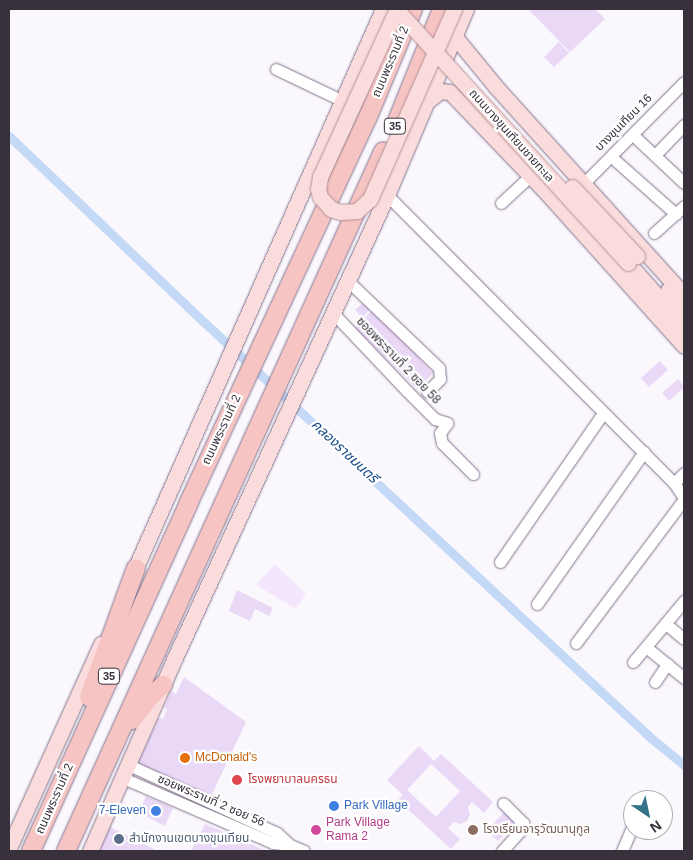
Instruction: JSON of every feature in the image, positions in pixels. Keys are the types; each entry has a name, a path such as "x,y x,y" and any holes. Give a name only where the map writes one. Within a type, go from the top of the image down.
{"highway":[{"name":"ถนนพระรามที่ 2","path":"31,851 189,502 366,119 414,9"},
{"name":"35","path":"66,851 341,241 391,135 442,9"},
{"path":"36,851 186,541 55,851"},
{"path":"81,742 82,716 136,568"},
{"path":"111,748 139,709 163,685"}],"main road":[{"name":"ถนนบางขุนเทียนชายทะเล","path":"388,9 632,260"},
{"path":"388,9 320,177 318,190 320,197 331,209 340,212 356,211 370,199 454,9"},
{"name":"ถนนพระรามที่ 2","path":"9,848 213,397 343,101 388,9"},
{"name":"ถนนบางขุนเทียนชายทะเล","path":"409,9 632,260"},
{"name":"35","path":"90,851 269,450 387,195 466,9"},
{"path":"455,37 496,87 684,295"},
{"path":"472,116 496,87"},
{"path":"428,102 440,91 447,90 530,176 684,346"},
{"path":"632,260 684,308"},
{"path":"632,260 684,326"}],"street":[{"path":"276,69 343,101"},
{"name":"บางขุนเทียน 16","path":"584,183 684,82"},
{"path":"655,155 684,125"},
{"path":"633,135 684,183"},
{"path":"616,161 676,214"},
{"path":"500,203 530,176"},
{"path":"387,195 644,452 674,483 684,499 576,643"},
{"path":"654,234 684,206"},
{"path":"348,281 439,368 440,379 427,392"},
{"name":"ซอยพระรามที่ 2 ซอย 58","path":"332,313 435,419 447,423 440,433 442,443 473,474"},
{"path":"500,562 603,413"},
{"path":"537,604 644,452"},
{"path":"674,483 684,473"},
{"path":"633,662 684,601"},
{"path":"666,624 684,639"},
{"path":"646,647 684,678"},
{"path":"655,682 667,664"},
{"name":"ซอยพระรามที่ 2 ซอย 56","path":"126,772 273,843 290,845 304,851"},
{"path":"502,851 520,831 523,823 503,803"}],"shaded area":[{"path":"275,564 306,594 296,609 256,585"}],"building":[{"path":"528,9 595,9 605,19 570,52"},
{"path":"559,42 569,53 554,67 544,57"},
{"path":"364,302 370,309 362,318 355,310"},
{"path":"373,309 433,373 417,389 355,328"},
{"path":"660,361 668,370 649,387 641,378"},
{"path":"678,379 684,387 669,401 662,393"},
{"path":"237,590 273,608 269,616 255,609 250,621 229,611"},
{"path":"184,677 246,722 211,796 137,763 159,718 163,719 167,709 164,708 171,691 176,694"},
{"path":"419,746 434,761 441,754 493,802 484,813 472,802 468,807 470,814 467,821 460,824 454,822 448,828 460,839 451,849 398,800 403,795 387,780","holes":["431,764 460,791 436,817 407,790"]},
{"name":"7-Eleven","path":"146,796 173,808 165,826 139,813"},
{"path":"505,811 516,822 498,841 487,831"},
{"path":"205,824 266,851 191,851"},
{"name":"สำนักงานเขตบางขุนเทียน","path":"110,827 158,851 99,851"}],"waterway":[{"name":"คลองราชมนตรี","path":"9,136 205,323 651,738 684,765"}],"place":[{"name":"McDonald's","path":"185,758"},
{"name":"โรงพยาบาลนครธน","path":"237,780"},
{"name":"Park Village","path":"334,806"},
{"name":"7-Eleven","path":"156,811"},
{"name":"Park Village Rama 2","path":"316,830"},
{"name":"โรงเรียนจารุวัฒนานุกูล","path":"473,830"},
{"name":"สำนักงานเขตบางขุนเทียน","path":"119,839"}]}
